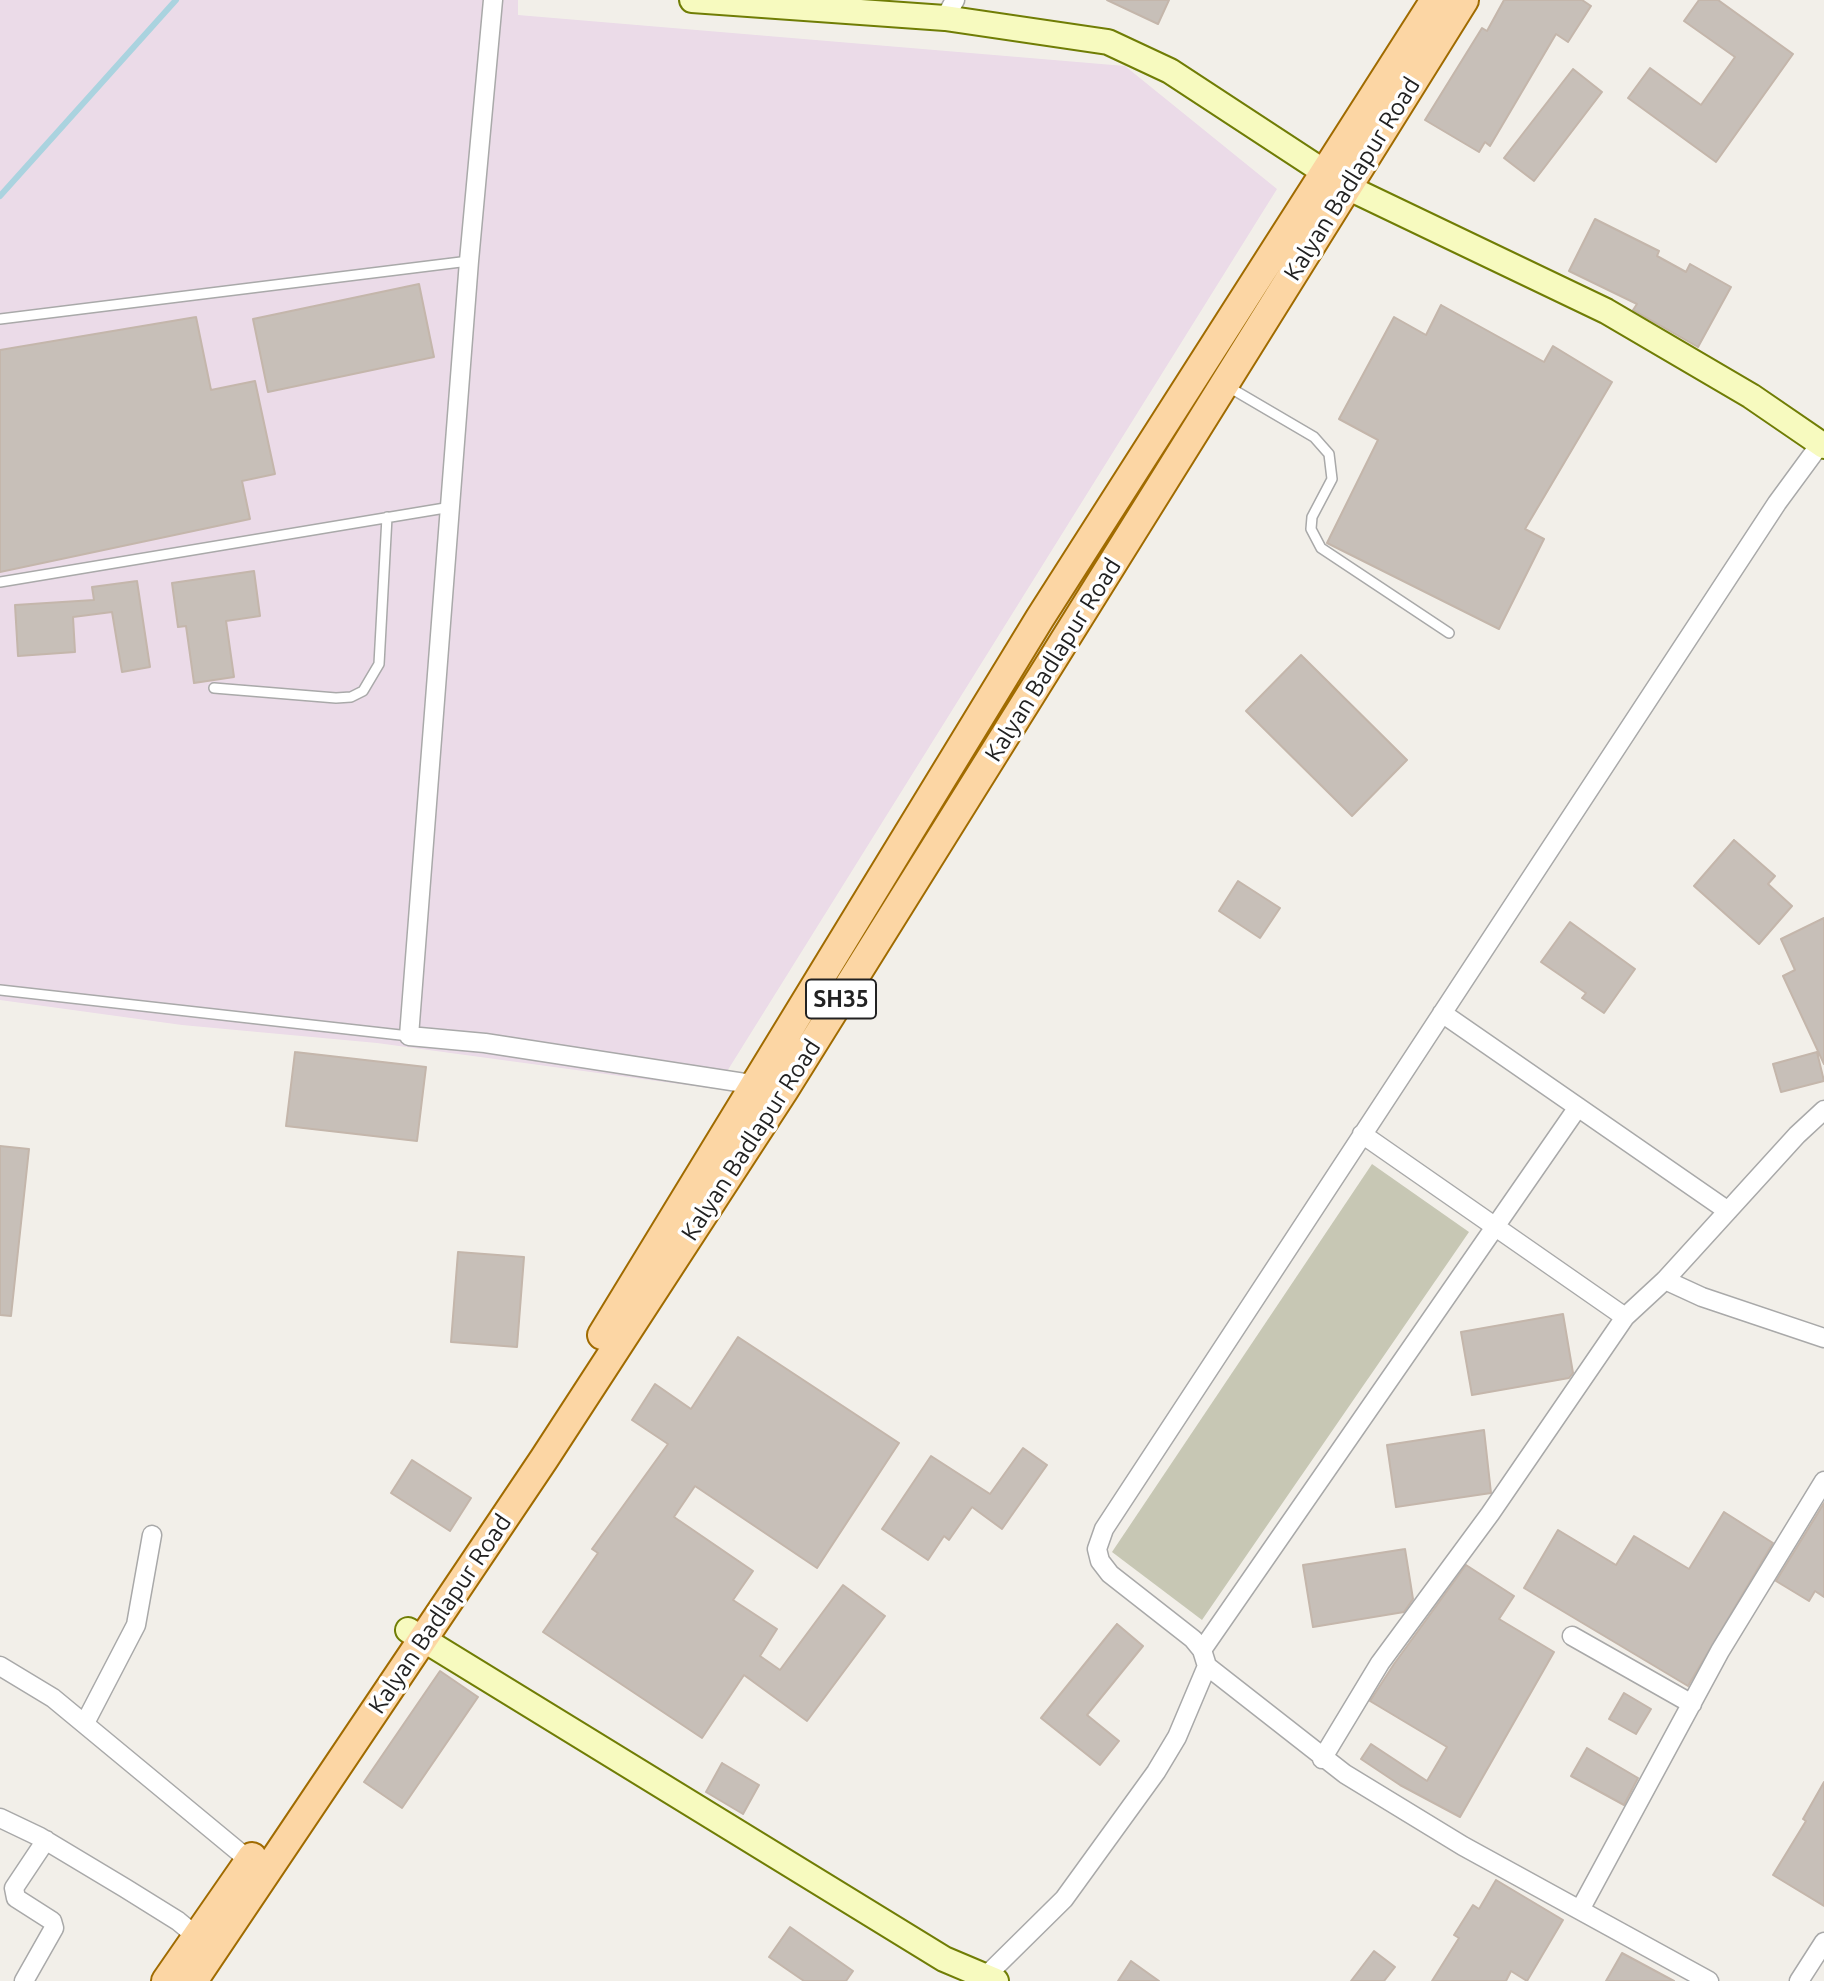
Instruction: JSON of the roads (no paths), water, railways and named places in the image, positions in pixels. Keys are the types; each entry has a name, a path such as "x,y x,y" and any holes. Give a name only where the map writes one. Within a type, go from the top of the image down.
{"main road":[{"name":"Kalyan Badlapur Road","path":"166,1981 205,1943 784,1090 1225,385 1435,0"},
{"name":"Kalyan Badlapur Road","path":"193,1981 205,1943 250,1861 416,1635 756,1085 1040,618 1336,180 1464,0"}],"street":[{"path":"493,0 469,261 409,1036 485,1043 784,1090"},
{"path":"692,0 950,9 1108,42 1170,71 1336,180 1606,311 1751,396 1823,444 1777,503 1362,1134 1104,1529 1097,1549 1100,1561 1110,1574 1193,1639 1204,1658 1322,1759 1463,1846 1581,1908 1709,1981"},
{"path":"1442,1013 1728,1211"},
{"path":"416,1635 944,1959 991,1979 1064,1899 1156,1772 1177,1737 1204,1658 1578,1107"},
{"path":"1322,1759 1380,1663 1490,1514 1625,1317 1665,1280 1797,1135 1824,1110"},
{"path":"1362,1134 1625,1317"},
{"path":"1665,1280 1702,1297 1824,1338"},
{"path":"1581,1908 1720,1651 1824,1481"},
{"path":"85,1723 136,1625 152,1535"},
{"path":"1572,1636 1692,1704"},
{"path":"0,1666 53,1698 250,1861"},
{"path":"0,1818 46,1840 178,1921 205,1943"},
{"path":"24,1981 54,1928 52,1921 16,1898 15,1888 46,1840"},
{"path":"1798,1981 1824,1941"}],"lane":[{"path":"0,318 469,261"},
{"path":"1225,385 1314,437 1329,454 1332,479 1312,517 1311,530 1321,548 1449,633"},
{"path":"0,582 451,506"},
{"path":"214,688 336,698 362,691 379,664 387,517"},
{"path":"0,990 409,1036"}],"waterway":[{"path":"0,196 176,0"}]}
